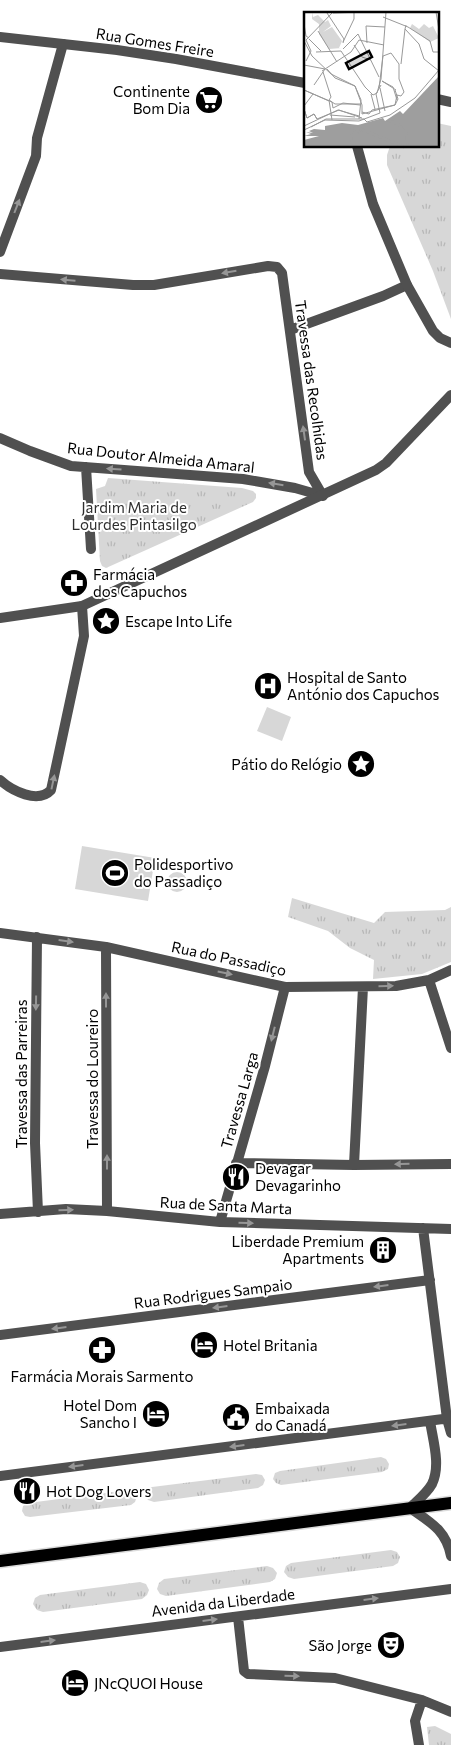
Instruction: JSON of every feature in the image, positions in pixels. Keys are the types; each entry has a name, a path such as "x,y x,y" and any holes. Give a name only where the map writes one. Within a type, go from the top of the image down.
{"main road":[{"path":"0,1561 451,1503"}],"street":[{"name":"Rua Gomes Freire","path":"0,37 176,59 304,83"},
{"path":"0,252 36,156 37,138 63,44"},
{"path":"438,99 451,102"},
{"path":"358,148 376,213 407,285 433,330 440,338 451,342"},
{"path":"360,157 362,148"},
{"name":"Travessa das Recolhidas","path":"0,274 154,285 268,266 278,267 282,273 310,472 323,496"},
{"path":"290,330 383,296 407,285"},
{"path":"0,618 82,606 323,496 382,466 451,395"},
{"name":"Rua Doutor Almeida Amaral","path":"0,438 62,463 86,467 243,479 296,488 323,496"},
{"path":"86,467 91,549"},
{"path":"0,780 12,788 34,796 44,795 51,790 84,636 82,606"},
{"name":"Rua do Passadiço","path":"0,933 106,947 285,986 396,986 429,980 451,970"},
{"name":"Travessa das Parreiras","path":"37,937 35,1144 38,1212"},
{"name":"Travessa do Loureiro","path":"106,947 107,1211"},
{"path":"429,980 451,1048"},
{"name":"Travessa Larga","path":"220,1222 265,1066 285,986"},
{"path":"354,1165 363,987"},
{"path":"236,1163 451,1164"},
{"name":"Rua de Santa Marta","path":"0,1214 66,1209 220,1222 451,1229"},
{"path":"423,1228 451,1434"},
{"name":"Rua Rodrigues Sampaio","path":"0,1335 430,1280"},
{"path":"0,1476 449,1418"},
{"path":"430,1421 437,1464 435,1474 431,1486 410,1508 444,1534 451,1556"},
{"name":"Avenida da Liberdade","path":"0,1647 451,1589"},
{"path":"238,1617 244,1671 248,1674 335,1678 422,1700 451,1712"},
{"path":"419,1745 415,1721 422,1700"}],"green space":[{"path":"438,123 451,126 451,319 433,271 387,165 389,148 438,148"},
{"name":"Jardim Maria de Lourdes Pintasilgo","path":"108,478 242,488 253,491 256,494 256,498 253,502 106,568 102,566 100,561 96,489 105,486"},
{"path":"267,707 291,717 282,741 257,731"},
{"name":"Polidesportivo do Passadiço","path":"82,846 155,858 148,901 75,889"},
{"path":"177,872 184,875 187,882 184,889 177,892 170,889 167,882 170,875"},
{"path":"292,898 374,923 385,912 445,910 451,907 451,962 422,974 373,979 374,960 350,948 328,931 288,917"},
{"path":"381,1457 386,1459 389,1464 388,1469 382,1472 281,1485 273,1479 275,1473 280,1471"},
{"path":"256,1474 262,1475 265,1480 263,1485 258,1488 154,1502 148,1500 145,1495 147,1490 152,1487"},
{"path":"129,1490 134,1491 137,1496 135,1502 131,1505 30,1517 25,1516 22,1511 23,1506 28,1503"},
{"path":"391,1550 397,1552 400,1557 398,1563 393,1566 294,1579 288,1577 284,1572 286,1566 291,1563"},
{"path":"267,1566 273,1568 277,1573 275,1579 270,1582 166,1596 160,1594 157,1589 159,1583 164,1579"},
{"path":"140,1582 146,1584 149,1590 142,1599 43,1612 37,1610 33,1604 35,1598 40,1595"},
{"path":"435,1726 451,1734 451,1745 429,1745 427,1727"}],"place":[{"name":"Continente Bom Dia","path":"209,100"},
{"name":"Farmácia dos Capuchos","path":"74,583"},
{"name":"Escape Into Life","path":"106,621"},
{"name":"Hospital de Santo António dos Capuchos","path":"268,686"},
{"name":"Pátio do Relógio","path":"361,764"},
{"name":"Polidesportivo do Passadiço","path":"115,873"},
{"name":"Devagar Devagarinho","path":"236,1177"},
{"name":"Liberdade Premium Apartments","path":"383,1250"},
{"name":"Hotel Britania","path":"204,1345"},
{"name":"Farmácia Morais Sarmento","path":"102,1350"},
{"name":"Hotel Dom Sancho I","path":"156,1414"},
{"name":"Embaixada do Canadá","path":"236,1417"},
{"name":"Hot Dog Lovers","path":"27,1491"},
{"name":"São Jorge","path":"391,1645"},
{"name":"JNcQUOI House","path":"75,1683"}]}
